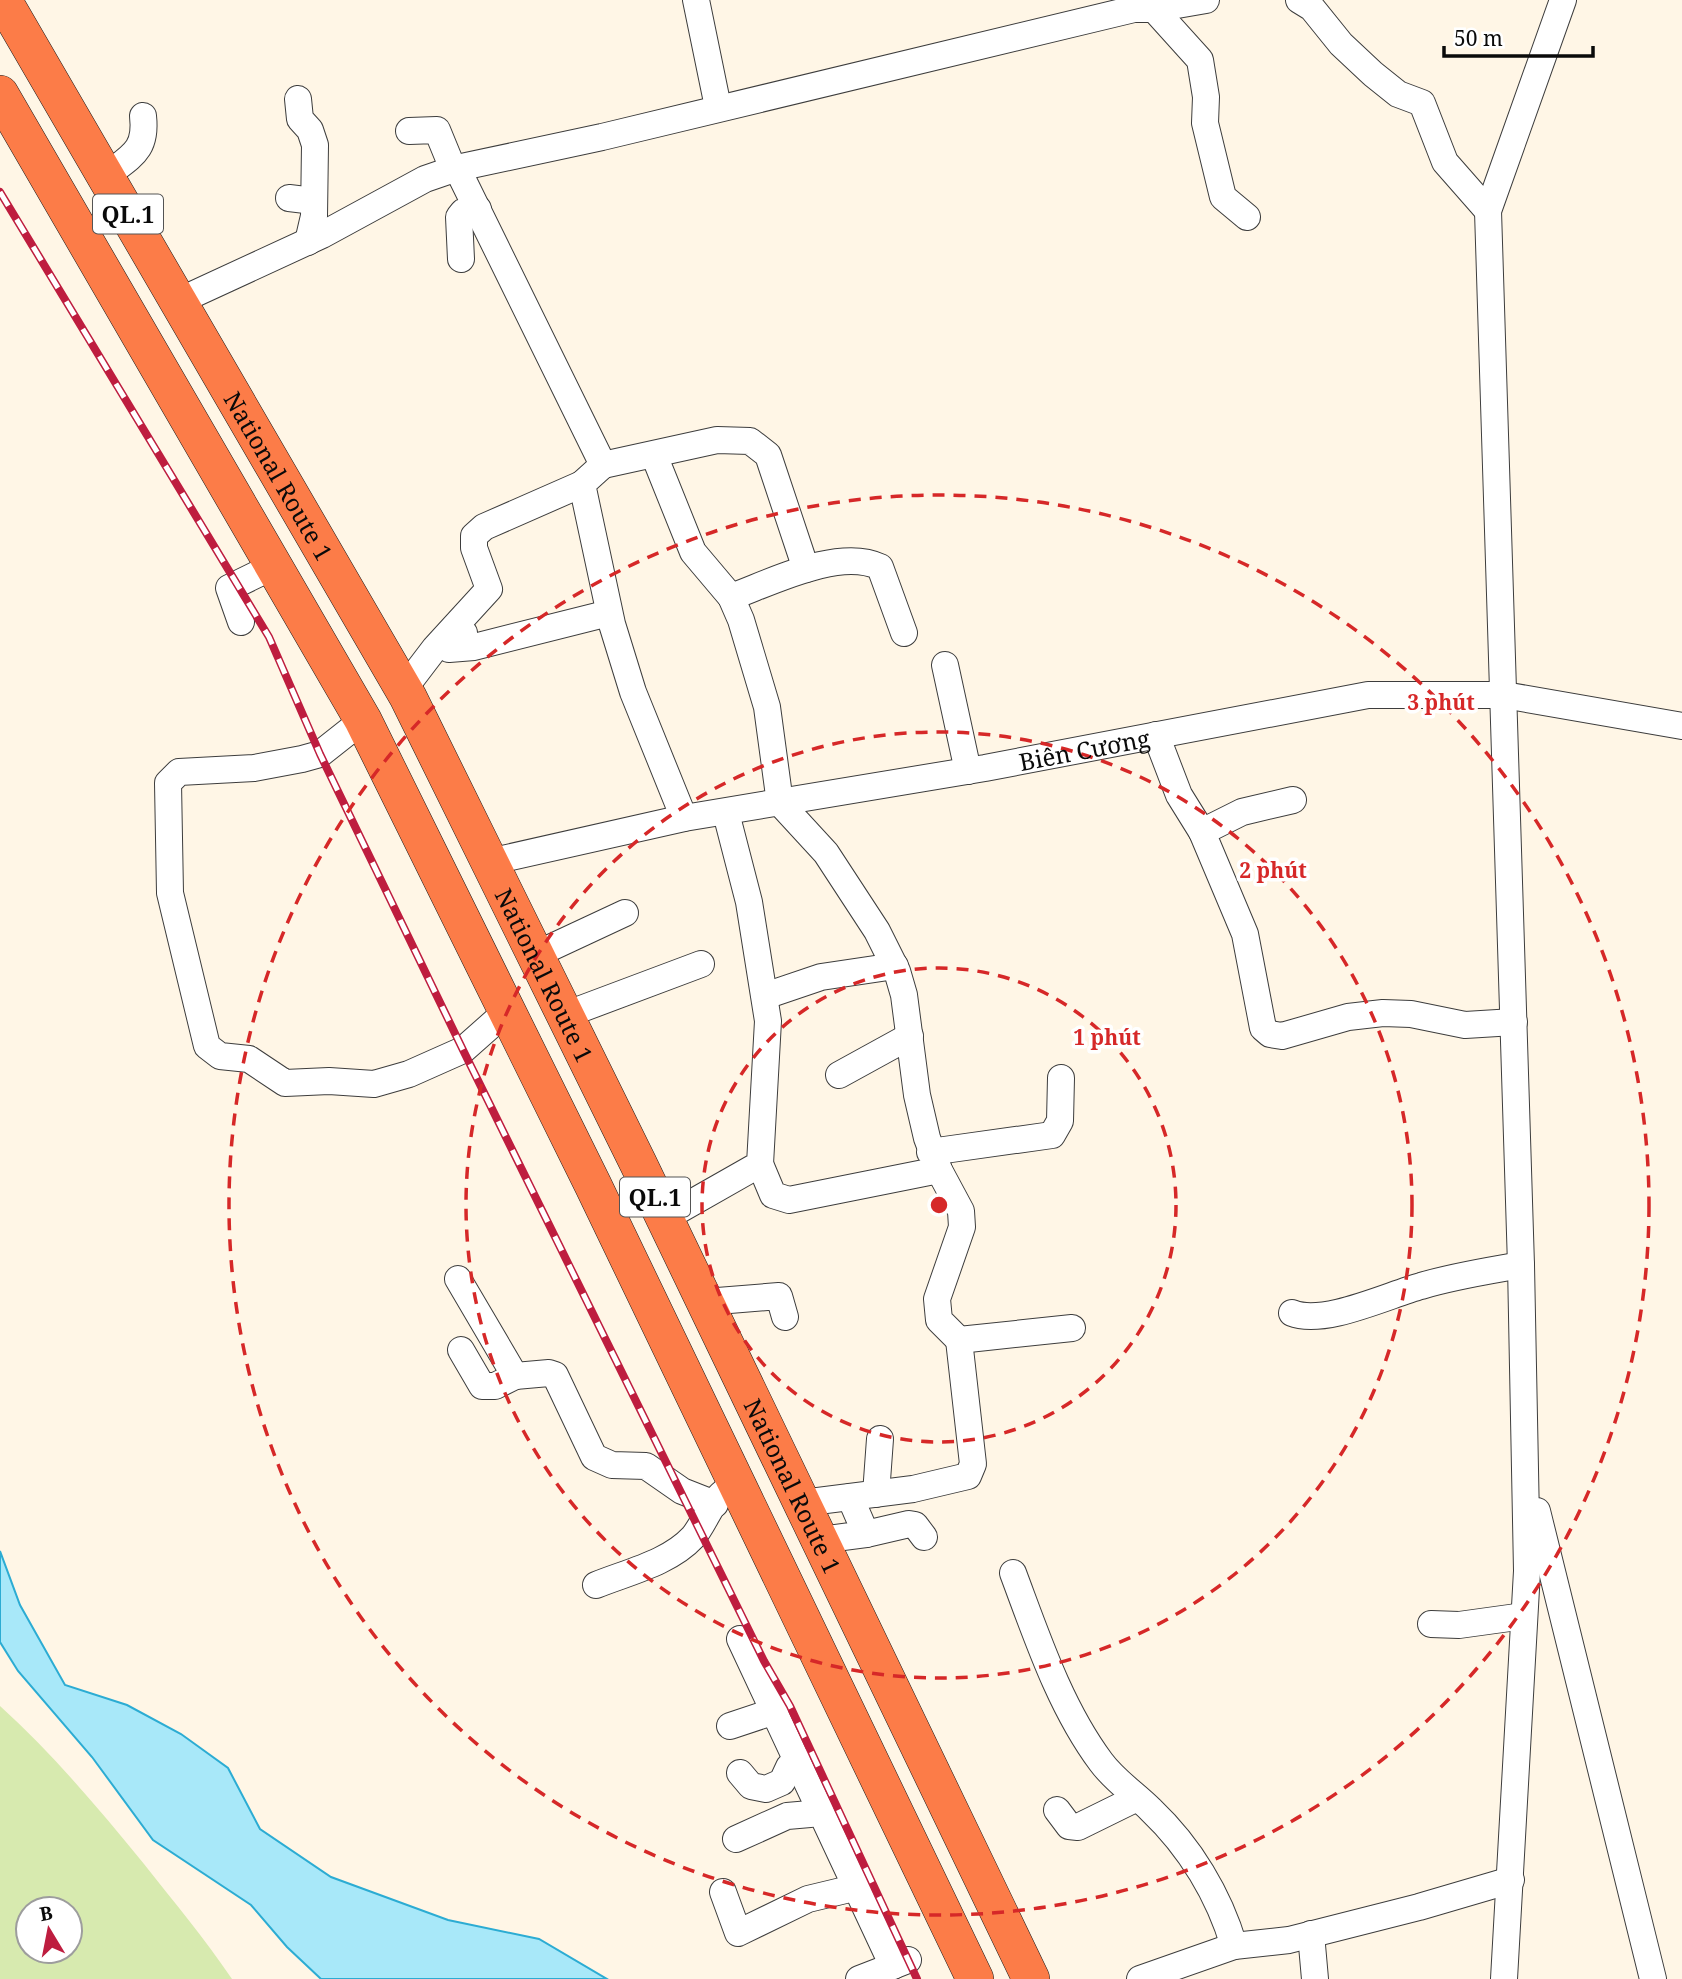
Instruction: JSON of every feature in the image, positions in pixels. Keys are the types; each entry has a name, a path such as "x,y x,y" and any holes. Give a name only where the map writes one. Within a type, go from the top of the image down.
{"highway":[{"name":"National Route 1","path":"3,0 404,690 665,1218 1031,1979"},
{"name":"National Route 1","path":"0,94 363,720 507,1011 725,1492 975,1979"},
{"path":"211,455 253,429"}],"street":[{"path":"696,0 718,107"},
{"path":"179,301 308,242 394,194 455,168 601,137 1143,6 1206,0"},
{"path":"1299,0 1312,8 1340,44 1373,74 1398,94 1422,103 1444,162 1488,211"},
{"path":"1504,1979 1524,1616 1525,1462 1488,211 1563,0"},
{"path":"1143,6 1200,60 1206,97 1205,123 1223,197 1247,218"},
{"path":"298,99 300,119 310,131 315,145 302,200 308,242"},
{"path":"106,176 138,149 144,140 143,116"},
{"path":"409,131 437,130 603,465"},
{"path":"461,259 459,217 463,212 478,209"},
{"path":"404,690 435,648 489,589 474,548 474,536 484,527 582,484 603,465 717,440 750,441 761,448 773,467 806,569"},
{"path":"654,455 693,552 731,597 761,681 780,803 826,853 877,931 895,966 904,995 917,1095 935,1161 958,1202 962,1221 937,1299 937,1310 943,1328 959,1340 1072,1328"},
{"path":"582,484 609,613 633,692 684,818"},
{"path":"731,597 806,569 855,561 880,567 904,633"},
{"path":"241,622 229,588 274,566"},
{"path":"491,603 449,649 474,647 609,613"},
{"path":"945,665 968,771"},
{"name":"Biên Cương","path":"489,862 684,818 968,771 1368,695 1504,695 1682,726"},
{"path":"363,720 320,754 254,768 179,772 168,783 170,893 207,1046 220,1056 249,1059 285,1083 329,1081 373,1084 409,1074 463,1050 507,1011"},
{"path":"1156,736 1179,795 1202,832 1245,934 1253,968 1258,1014 1263,1028 1270,1034 1282,1036 1348,1017 1383,1013 1411,1014 1465,1025 1514,1022"},
{"path":"1202,832 1242,812 1293,800"},
{"path":"726,813 749,902 765,996 767,1057 760,1164 774,1195 789,1200 935,1161 1052,1135 1060,1121 1061,1078"},
{"path":"535,955 625,913"},
{"path":"565,1015 701,964"},
{"path":"765,996 821,977 895,966"},
{"path":"839,1076 910,1036"},
{"path":"665,1218 760,1164"},
{"path":"1292,1313 1304,1318 1353,1308 1421,1286 1521,1265"},
{"path":"458,1279 515,1376"},
{"path":"705,1302 779,1296 785,1317"},
{"path":"802,1503 950,1483 973,1471 959,1340"},
{"path":"461,1350 482,1386 495,1386 515,1376 549,1373 555,1375 594,1457 612,1465 646,1466 682,1491 725,1492"},
{"path":"866,1534 863,1496 880,1439"},
{"path":"1525,1462 1653,1979"},
{"path":"596,1586 659,1561 682,1548 725,1492"},
{"path":"820,1540 866,1534 909,1524 915,1525 924,1537"},
{"path":"1013,1573 1044,1655 1101,1763 1186,1847 1228,1926 1234,1946"},
{"path":"1432,1624 1458,1625 1524,1616"},
{"path":"740,1639 858,1887 901,1963 859,1979"},
{"path":"730,1726 775,1711"},
{"path":"740,1773 751,1786 766,1788 782,1782 789,1767 797,1759"},
{"path":"1057,1810 1069,1826 1078,1827 1137,1798"},
{"path":"736,1839 787,1816 810,1814 820,1809"},
{"path":"1140,1979 1234,1946 1289,1940 1406,1911 1511,1880"},
{"path":"723,1892 738,1933 808,1899 858,1887"},
{"path":"1311,1934 1315,1979"}],"green space":[{"path":"0,1706 57,1763 110,1823 232,1979 0,1979"}],"water":[{"path":"0,1551 20,1605 65,1685 127,1705 181,1734 228,1768 260,1829 331,1877 448,1920 539,1939 607,1979 321,1979 287,1947 251,1905 153,1840 92,1757 18,1671 0,1642"}],"railway":[{"path":"0,192 269,637 320,754 764,1661 790,1706 917,1979"}]}
